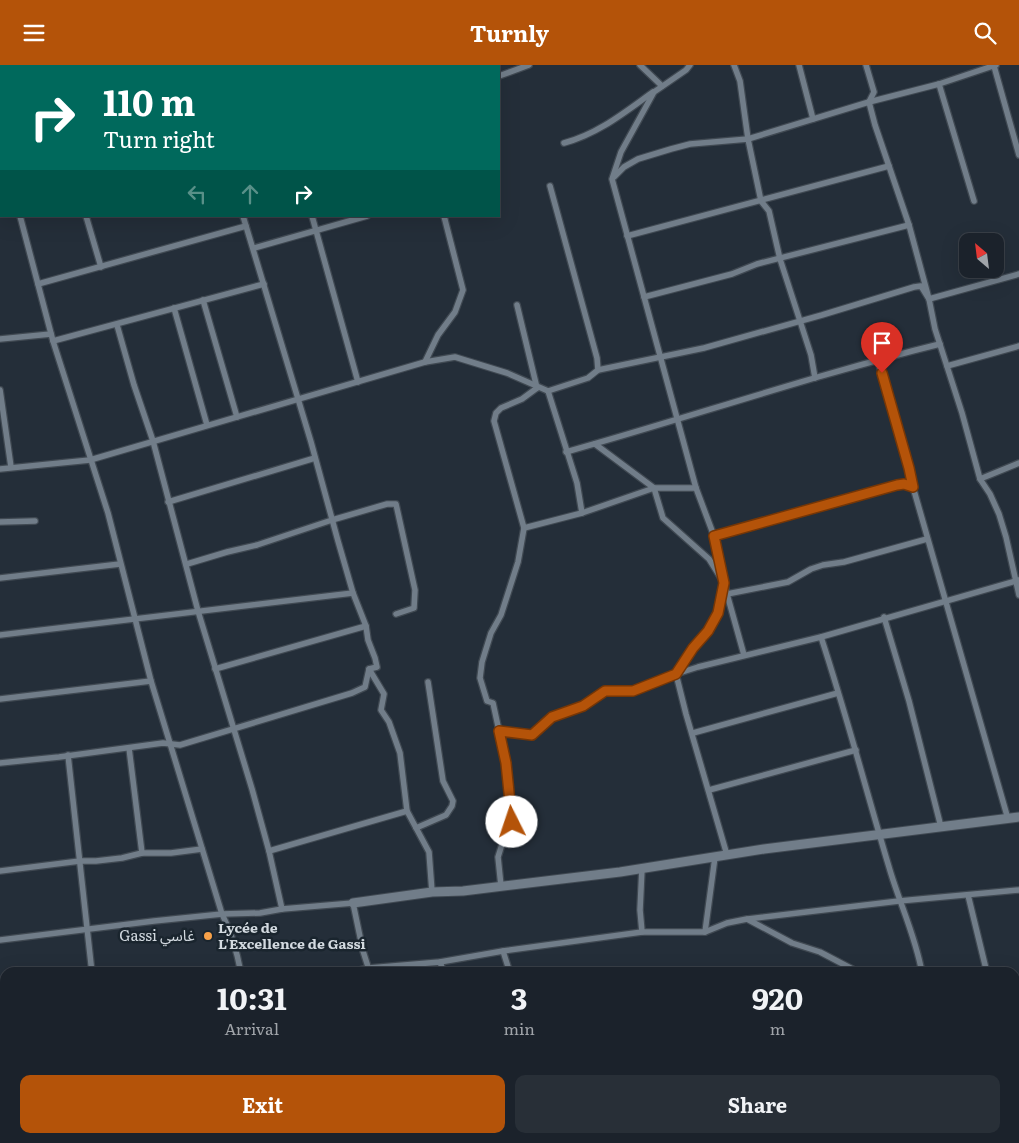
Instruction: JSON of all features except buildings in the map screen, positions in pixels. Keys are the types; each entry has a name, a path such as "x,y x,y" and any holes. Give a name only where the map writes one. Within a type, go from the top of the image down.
{"street":[{"path":"500,76 529,65"},
{"path":"640,65 662,86"},
{"path":"564,143 588,135 606,125 686,70 690,65"},
{"path":"734,65 740,81 748,139 760,201 769,211 780,259 811,355 815,378"},
{"path":"799,65 813,119"},
{"path":"866,65 874,92 869,102 881,146 909,225 940,344 980,479 990,494 999,514 1017,580 1019,595"},
{"path":"612,179 624,167 638,159 671,149 690,144 748,139 995,66 1019,155"},
{"path":"939,84 974,201"},
{"path":"654,92 621,152 612,179 696,488 714,536 727,595 744,655"},
{"path":"627,236 889,165"},
{"path":"550,186 597,358 598,369"},
{"path":"20,217 53,341 108,513 151,681 222,914 230,929 236,948 240,967"},
{"path":"86,217 102,267"},
{"path":"243,217 254,248 332,520 366,627 368,640 377,667 369,669"},
{"path":"312,217 358,383"},
{"path":"254,248 363,217"},
{"path":"425,362 438,335 455,312 464,290 444,217"},
{"path":"644,297 732,275 744,268 909,225"},
{"path":"38,284 246,226"},
{"path":"929,299 1019,274"},
{"path":"53,341 264,284"},
{"path":"0,469 90,460 425,362 455,357 507,373 548,391 588,378 598,369 704,348 914,287 921,286 929,299"},
{"path":"203,300 237,417"},
{"path":"517,305 538,387"},
{"path":"174,308 206,425"},
{"path":"117,325 134,385 153,441 198,611 269,851 282,909"},
{"path":"0,339 51,334"},
{"path":"566,452 678,420 727,403 940,344"},
{"path":"947,366 1019,346"},
{"path":"878,361 1008,819"},
{"path":"500,886 498,857 512,822 512,810 493,703 487,701 480,678 482,662 491,633 501,615 518,562 524,529 494,421 496,413 501,408 511,402 522,399 538,387"},
{"path":"0,390 11,467"},
{"path":"548,391 577,483 582,513"},
{"path":"595,444 654,487 663,518 710,559 724,583 718,613 713,624 693,648 676,674 727,855"},
{"path":"168,502 315,458"},
{"path":"980,479 1019,463"},
{"path":"714,536 897,485 904,484 913,487"},
{"path":"524,529 582,513 654,487 696,488"},
{"path":"187,564 266,543 332,520 387,504 396,504 415,590 414,608 396,614"},
{"path":"0,522 35,521"},
{"path":"727,595 788,582 810,569 844,562 927,539"},
{"path":"0,578 120,564"},
{"path":"499,731 532,735 552,717 583,706 605,691 633,691 676,674 744,655 821,637 884,617 1017,580"},
{"path":"0,635 354,593"},
{"path":"884,617 909,701 941,827"},
{"path":"215,669 366,627"},
{"path":"821,637 856,750 899,901 918,952 921,967"},
{"path":"0,763 163,743 180,745 352,693 365,687 369,669"},
{"path":"369,669 384,694 381,710 388,722 400,753 407,811 429,853 432,892"},
{"path":"0,699 151,681"},
{"path":"416,828 446,815 452,807 453,801 443,781 428,682"},
{"path":"693,733 838,693"},
{"path":"130,748 142,853"},
{"path":"709,790 856,750"},
{"path":"68,755 91,967"},
{"path":"269,851 407,811"},
{"path":"0,940 222,914 260,913 432,892 463,891 620,873 727,855 1019,817"},
{"path":"0,871 122,858 142,853 172,853 202,849"},
{"path":"705,932 716,857"},
{"path":"642,868 640,910 642,932"},
{"path":"396,967 642,932 705,932 727,923 747,919 899,901 1019,890"},
{"path":"968,895 986,967"},
{"path":"354,903 363,951 368,967"},
{"path":"747,919 792,943 820,952 849,967"},
{"path":"503,951 508,967"},
{"path":"440,962 442,967"}],"place":[{"name":"Lycée de L'Excellence de Gassi","path":"208,936"}],"district":[{"name":"Gassi غاسي","path":"157,936"}],"route":[{"path":"512,822 506,763 499,731 532,735 552,717 583,706 605,691 633,691 676,674 693,648 713,624 718,613 724,583 714,536 897,485 904,484 913,487 882,373"}]}
